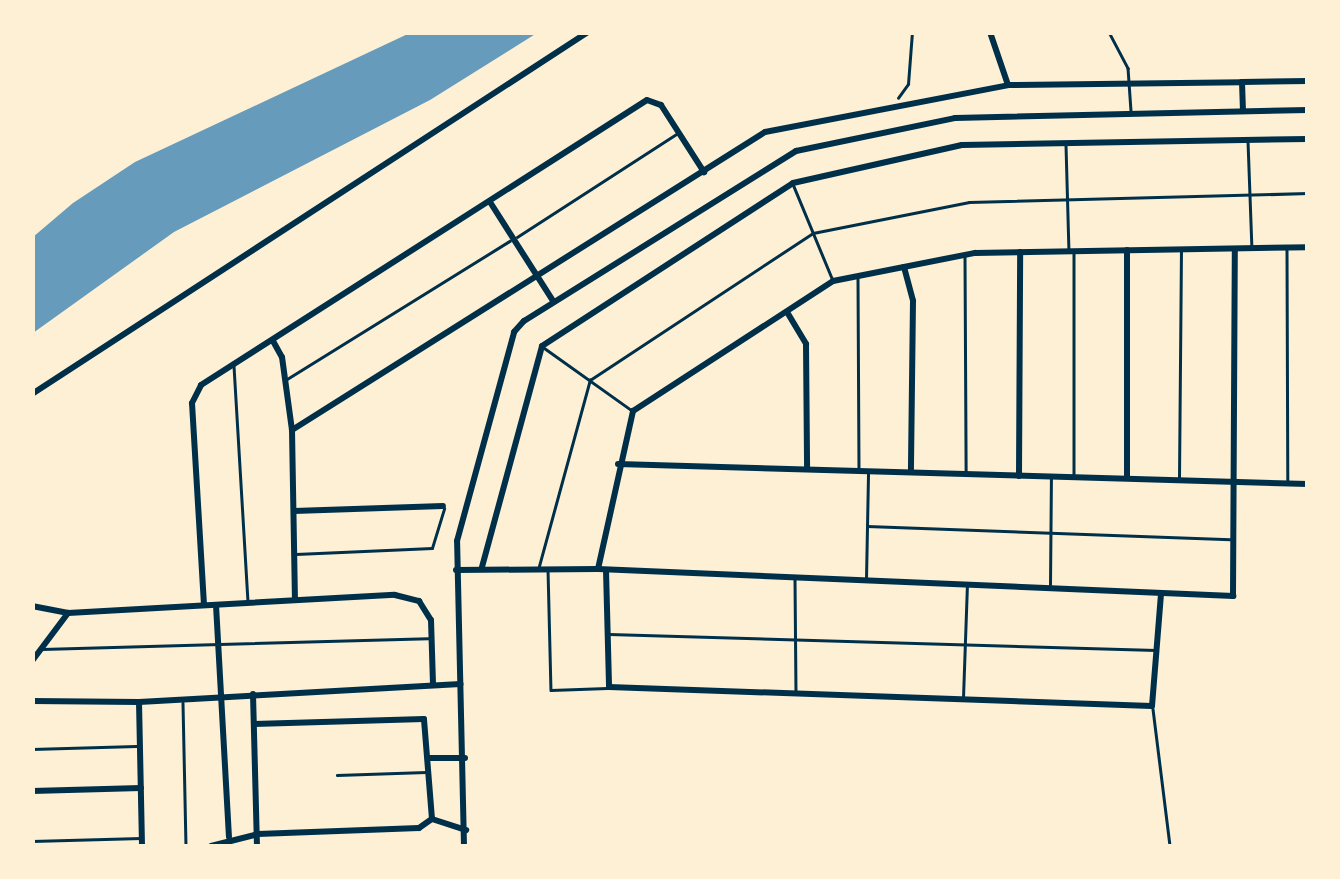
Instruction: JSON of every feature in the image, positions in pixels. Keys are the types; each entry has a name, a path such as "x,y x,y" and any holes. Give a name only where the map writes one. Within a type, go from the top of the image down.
{"street":[{"path":"32,394 588,32"},
{"path":"990,32 1008,85"},
{"path":"292,430 778,127 1008,85 1308,81"},
{"path":"1242,82 1244,111"},
{"path":"204,605 194,393 647,100 661,105 704,172"},
{"path":"464,846 465,758 457,542 514,332 554,301 778,157 955,118 1308,110"},
{"path":"482,567 542,346 793,183 962,145 1308,139"},
{"path":"490,202 554,301"},
{"path":"1161,593 1152,706 609,688 602,570 618,464 633,411 833,281 965,255 1308,247"},
{"path":"456,570 543,568 1232,596 1235,249"},
{"path":"1127,250 1127,478"},
{"path":"1019,476 1020,252"},
{"path":"904,267 913,301 911,472"},
{"path":"786,312 806,344 807,469"},
{"path":"273,340 286,380 292,430 295,600"},
{"path":"618,464 1308,484"},
{"path":"294,511 444,506"},
{"path":"32,606 68,613 395,595 419,601 432,620 433,684"},
{"path":"216,605 229,837"},
{"path":"32,661 68,613"},
{"path":"32,700 139,702 460,684"},
{"path":"253,694 258,846"},
{"path":"139,702 142,842"},
{"path":"254,724 416,715 427,724 432,818"},
{"path":"429,758 465,758"},
{"path":"32,791 141,788"},
{"path":"432,818 466,830"},
{"path":"211,846 229,837 258,834 419,828 432,818"}],"lane":[{"path":"1109,32 1128,68 1131,113"},
{"path":"286,380 678,132"},
{"path":"1248,140 1252,248"},
{"path":"1066,143 1072,251 1074,477"},
{"path":"793,183 833,281"},
{"path":"609,688 551,690 543,568 590,380 813,233 969,202 1308,193"},
{"path":"1287,248 1288,483"},
{"path":"1179,480 1181,250"},
{"path":"965,255 966,474"},
{"path":"858,276 866,580"},
{"path":"542,346 633,411"},
{"path":"234,365 248,603"},
{"path":"1050,588 1051,477"},
{"path":"294,554 432,548 444,506"},
{"path":"867,526 1234,539"},
{"path":"795,578 796,694"},
{"path":"963,700 967,585"},
{"path":"608,634 1156,650"},
{"path":"40,649 432,638"},
{"path":"183,699 186,846"},
{"path":"1152,706 1170,846"},
{"path":"32,750 140,746"},
{"path":"337,775 430,772"},
{"path":"32,841 142,842"}],"path":[{"path":"897,104 910,76 912,32"}],"water":[{"path":"412,32 537,33 430,100 174,232 33,333 33,237 73,203 135,162"}]}
